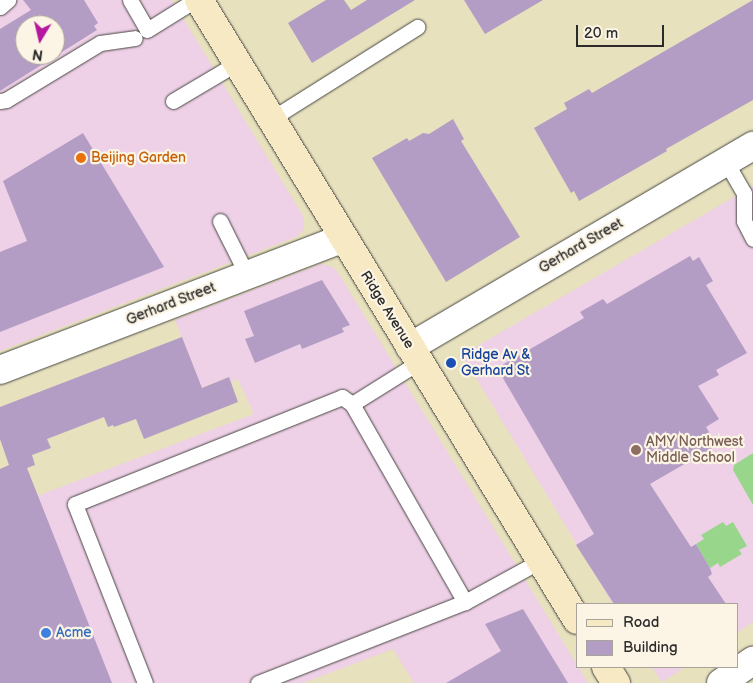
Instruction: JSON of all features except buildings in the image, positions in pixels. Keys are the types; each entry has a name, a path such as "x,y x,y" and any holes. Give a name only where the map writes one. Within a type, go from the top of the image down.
{"main road":[{"name":"Ridge Avenue","path":"199,0 576,618"},
{"path":"607,668 616,683"}],"street":[{"name":"Gerhard Street","path":"415,354 753,146"},
{"name":"Gerhard Street","path":"0,370 343,238"},
{"path":"721,683 753,661"}],"lane":[{"path":"0,7 8,0"},
{"path":"130,0 141,34"},
{"path":"0,101 6,100 100,43 141,34 195,0"},
{"path":"271,119 418,27"},
{"path":"174,100 237,63"},
{"path":"726,162 744,193 744,221 753,238"},
{"path":"220,221 247,275"},
{"path":"352,404 415,354"},
{"path":"145,683 75,504 342,397 352,404 465,602"},
{"path":"258,683 465,602 540,561"}],"shaded area":[{"path":"0,0 172,0 303,216 304,229 296,237 0,351"},
{"name":"AMY Northwest Middle School","path":"753,186 753,622 738,632 738,603 612,603 462,355"},
{"path":"321,264 333,267 576,663 576,668 579,668 588,683 414,683 393,649 303,683 0,683 0,510 254,414 238,379 230,382 228,377 196,390 195,370 175,320"},
{"path":"653,668 683,668 662,682"}],"green space":[{"path":"753,453 753,505 733,470 734,465"},
{"path":"723,522 726,526 733,522 747,546 739,550 742,554 720,567 718,563 710,568 696,544 704,539 701,535"}],"place":[{"name":"Beijing Garden","path":"81,158"},
{"name":"Ridge Av & Gerhard St","path":"451,363"},
{"name":"AMY Northwest Middle School","path":"636,450"},
{"name":"Acme","path":"46,633"}]}
